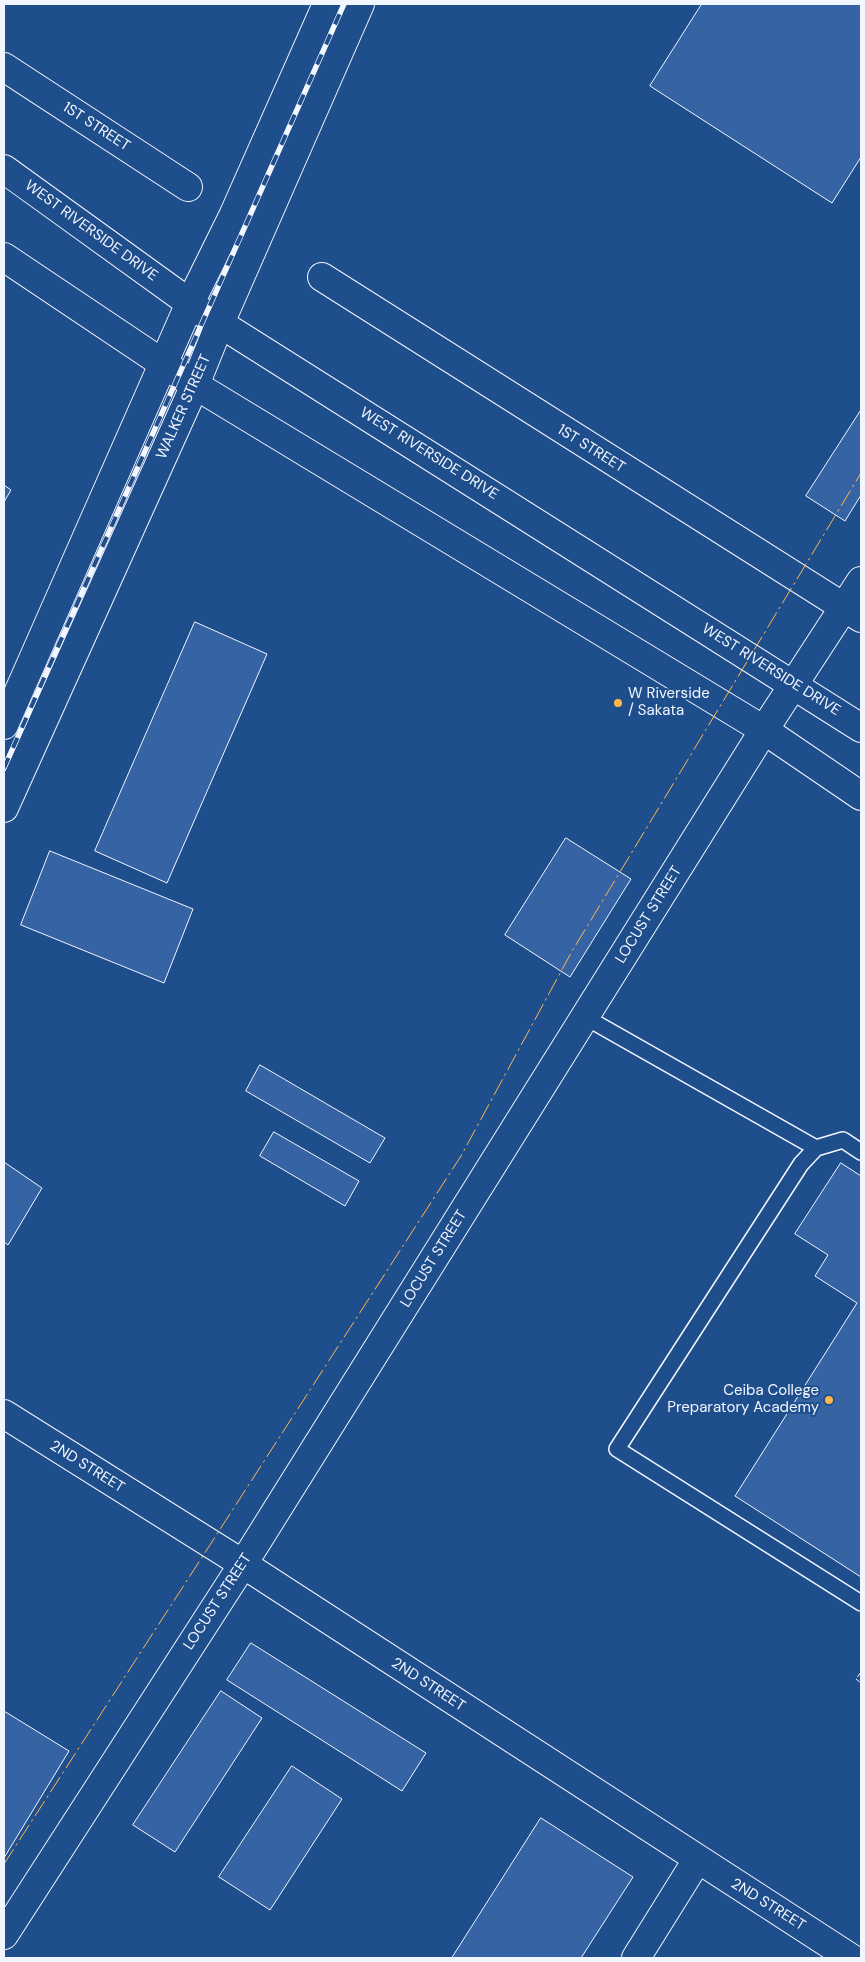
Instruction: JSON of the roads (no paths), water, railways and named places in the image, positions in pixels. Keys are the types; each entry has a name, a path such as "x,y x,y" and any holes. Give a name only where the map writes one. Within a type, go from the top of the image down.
{"main road":[{"path":"4,725 163,363 233,216 327,4"},
{"name":"WALKER STREET","path":"4,808 195,385 220,323 360,4"},
{"name":"1ST STREET","path":"4,67 188,187"},
{"name":"WEST RIVERSIDE DRIVE","path":"4,169 190,304 795,684 861,728"},
{"path":"4,257 195,385 764,730 861,796"},
{"name":"1ST STREET","path":"322,277 852,614"},
{"name":"LOCUST STREET","path":"4,1935 243,1564 764,730 795,684 852,614 861,581"},
{"name":"2ND STREET","path":"4,1414 243,1564 697,1860 851,1958"},
{"path":"636,1958 697,1860"}],"lane":[{"path":"585,1017 816,1148"},
{"path":"861,1152 843,1140 816,1148 801,1164 617,1449 861,1603"}],"railway":[{"path":"4,768 344,4"}],"place":[{"name":"W Riverside / Sakata","path":"618,703"},
{"name":"Ceiba College Preparatory Academy","path":"829,1400"}]}
